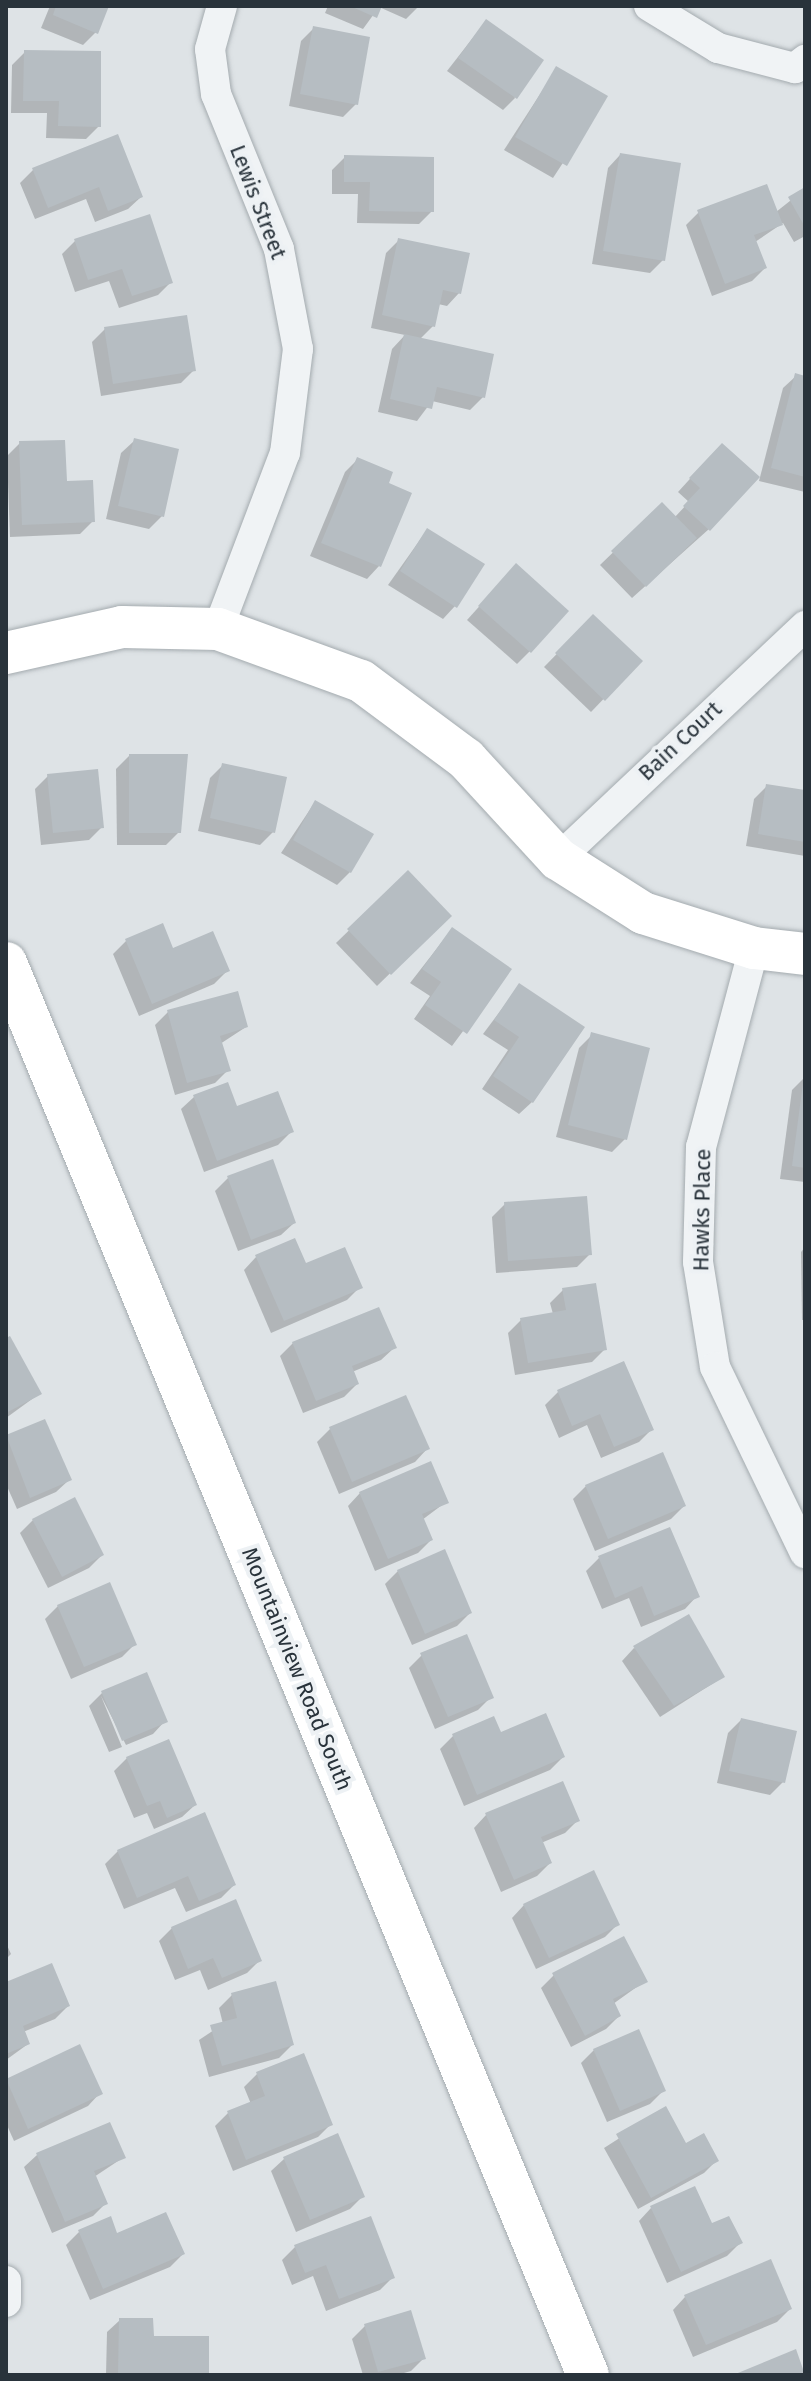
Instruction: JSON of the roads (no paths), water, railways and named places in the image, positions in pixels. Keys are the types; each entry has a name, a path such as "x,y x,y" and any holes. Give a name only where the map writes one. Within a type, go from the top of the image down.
{"main road":[{"path":"6,653 122,627 218,629 361,681 466,759 558,859 643,913 754,948 805,954"},
{"name":"Mountainview Road South","path":"6,963 588,2375"}],"street":[{"name":"Lewis Street","path":"218,629 285,453 298,349 279,249 216,94 210,49 222,6"},
{"path":"649,6 718,48 795,68 805,60"},
{"name":"Bain Court","path":"558,859 805,626"},
{"name":"Hawks Place","path":"754,948 701,1147 698,1262 715,1367 805,1553"},
{"path":"6,2281 6,2302"}]}
